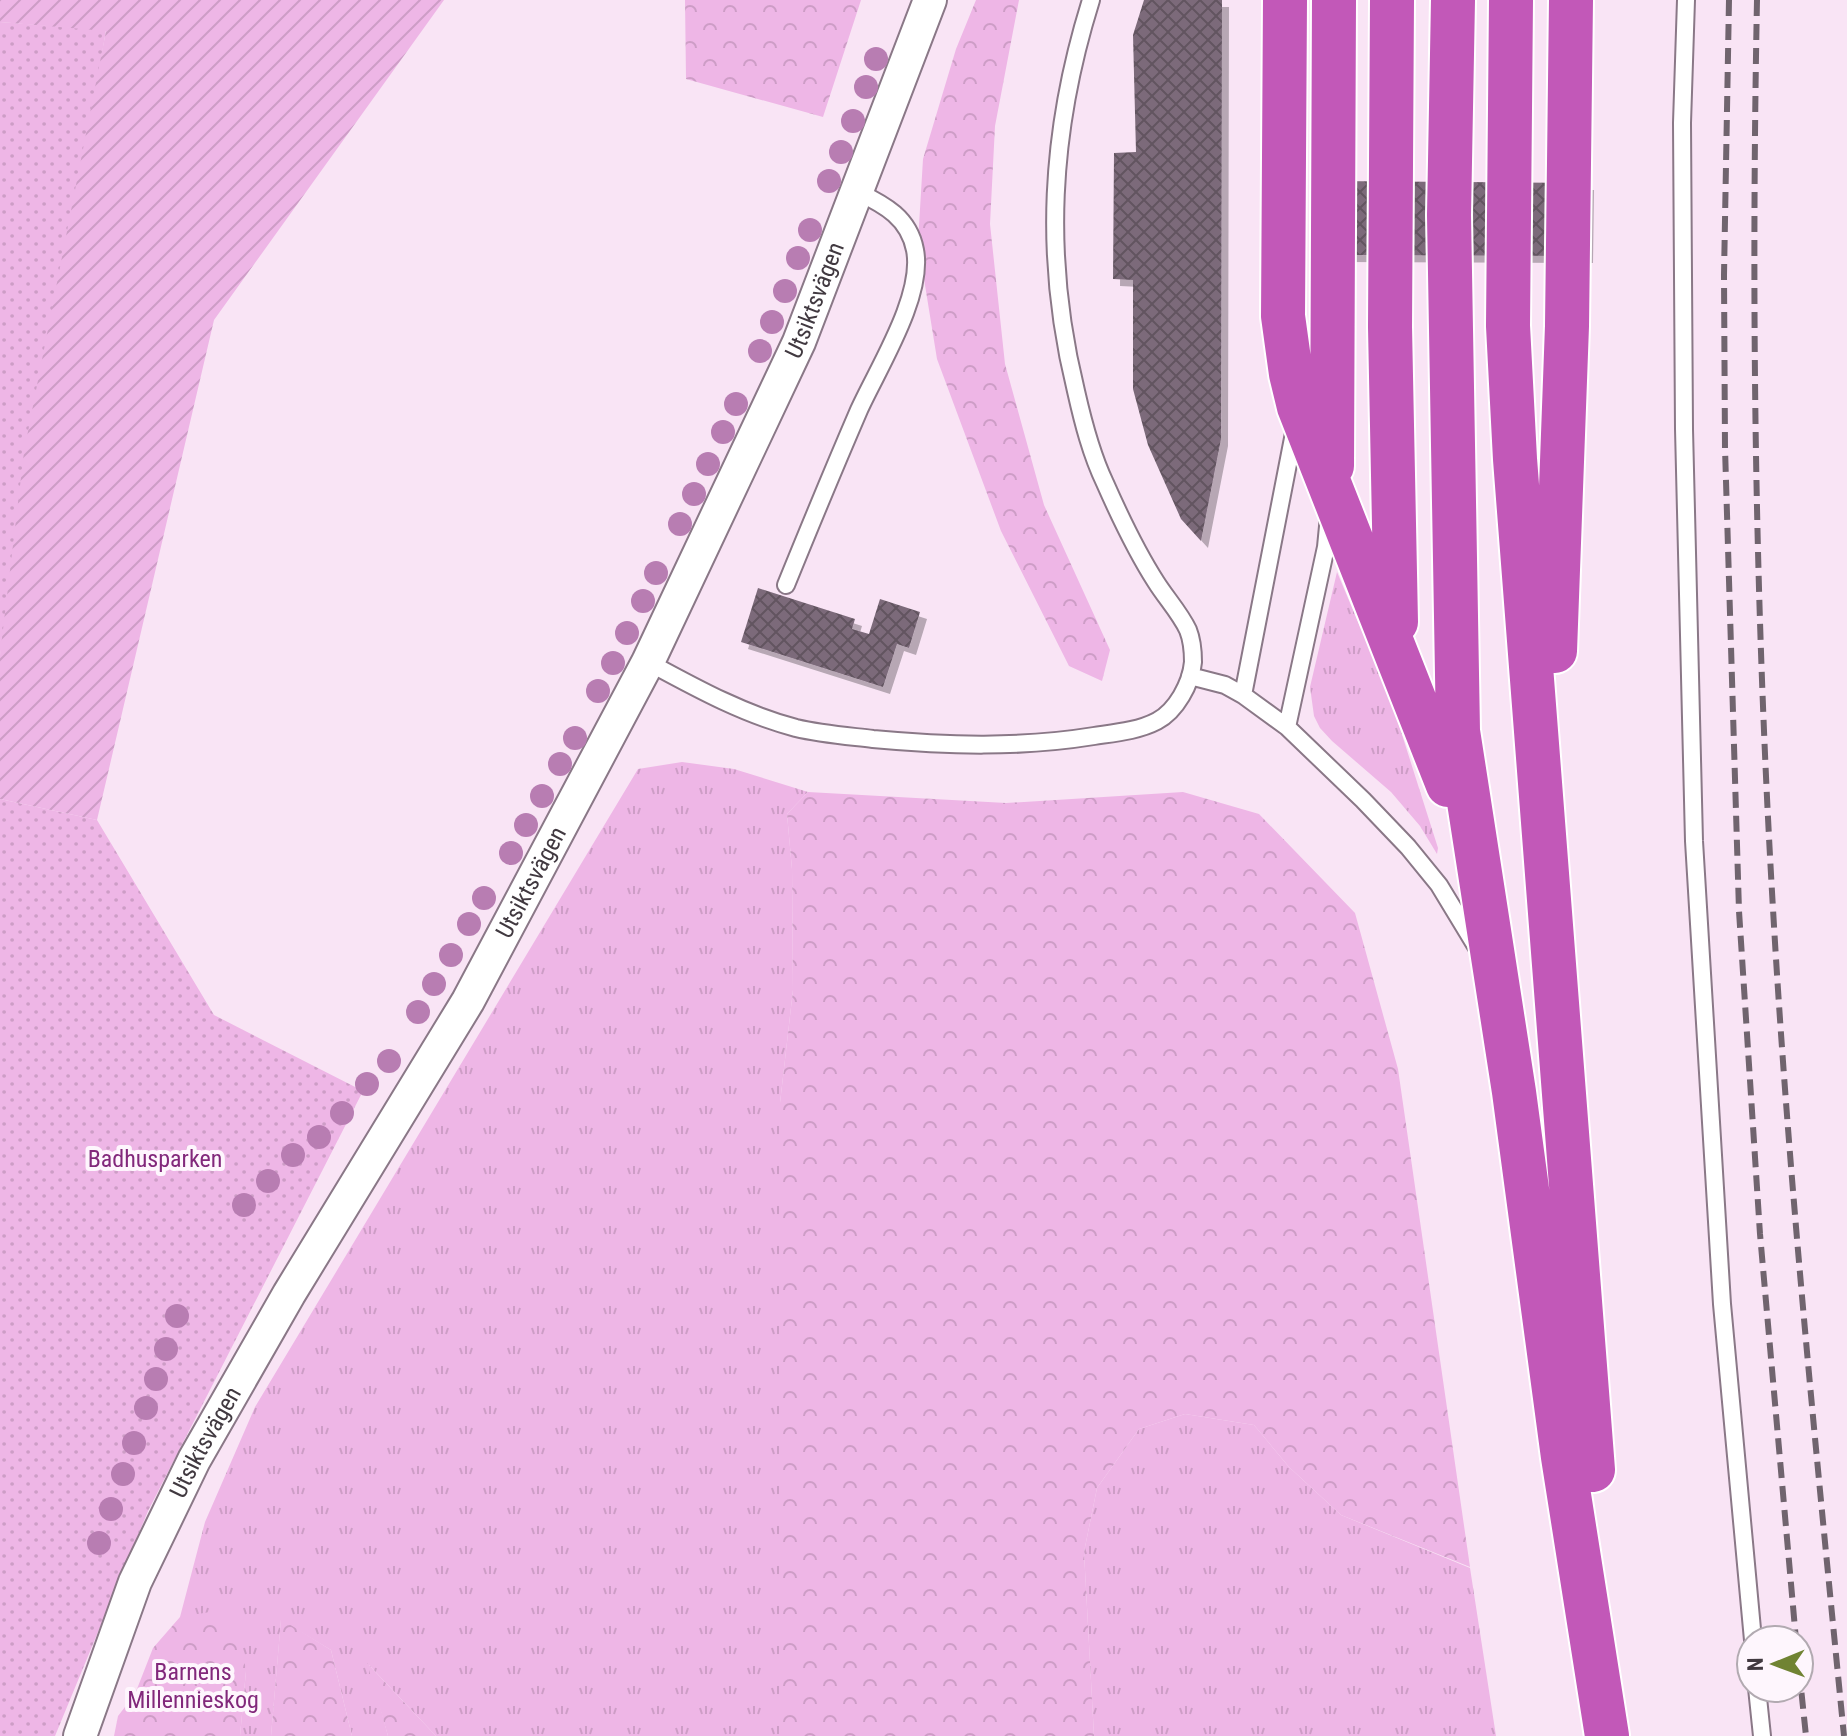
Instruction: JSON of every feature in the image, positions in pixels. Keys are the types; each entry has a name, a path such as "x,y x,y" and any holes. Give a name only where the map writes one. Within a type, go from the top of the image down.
{"highway":[{"path":"1285,0 1283,316 1291,374 1299,407 1429,732 1476,862"},
{"path":"1332,490 1334,0"},
{"path":"1364,0 1361,326 1367,576"},
{"path":"1392,0 1390,327 1396,651"},
{"path":"1423,0 1421,326 1429,732"},
{"path":"1453,0 1449,215 1458,731 1563,1457 1607,1736"},
{"path":"1482,0 1480,326 1489,459 1547,850"},
{"path":"1511,0 1508,326 1515,459 1614,1736"},
{"path":"1541,0 1539,279 1547,850"},
{"path":"1547,850 1567,326 1571,0"}],"street":[{"name":"Utsiktsvägen","path":"80,1736 135,1582 194,1460 289,1294 468,1001 648,662 799,342 930,0"}],"lane":[{"path":"648,662 749,713 799,729 844,736 962,745 1013,746 1055,742 1138,728 1169,713 1181,697 1190,676 1192,646 1188,630 1154,579 1103,480 1085,428 1062,331 1054,240 1056,167 1064,98 1091,0"},
{"path":"1686,0 1682,123 1684,414 1694,841 1722,1304 1752,1624"},
{"path":"786,585 860,407 907,309 915,271 916,253 911,234 899,216 882,203 858,192"},
{"path":"1243,695 1299,407"},
{"path":"1287,727 1326,547 1332,490"},
{"path":"1190,676 1225,685 1243,695 1287,727 1363,800 1439,885 1496,979"},
{"path":"1759,1704 1762,1736"}],"green space":[{"path":"0,0 444,0 214,320 97,820 0,799 0,655 24,452 106,31 0,22"},
{"path":"685,0 861,0 823,117 686,79"},
{"path":"976,0 1019,0 995,126 990,224 1005,364 1044,505 1110,650 1102,681 1069,666 1001,531 937,359 918,242 923,159 956,49"},
{"path":"0,22 106,30 0,656"},
{"path":"1337,572 1391,700 1438,848 1437,854 1420,826 1391,792 1332,741 1314,716 1310,687"},
{"path":"682,762 734,769 808,792 787,814 792,869 793,990 780,1103 780,1736 436,1736 369,1665 388,1736 352,1736 331,1650 281,1620 271,1736 240,1736 246,1671 180,1617 205,1522 255,1407 638,769"},
{"path":"808,792 1006,803 1183,792 1259,814 1355,913 1398,1069 1470,1567 1341,1515 1289,1467 1254,1425 1185,1414 1139,1429 1097,1488 1084,1552 1094,1736 780,1736 780,1103 793,990 792,869 787,814"},
{"name":"Badhusparken","path":"0,799 97,820 214,1015 363,1091 148,1511 55,1736 0,1736"},
{"path":"1185,1414 1254,1425 1289,1467 1341,1515 1470,1568 1496,1736 1094,1736 1084,1552 1097,1488 1139,1429"},
{"name":"Barnens Millennieskog","path":"210,1612 238,1621 246,1671 240,1736 114,1736 118,1716 135,1694 153,1648 180,1617"},
{"name":"Barnens Millennieskog","path":"281,1619 331,1650 352,1736 271,1736"},
{"path":"367,1663 436,1736 388,1736"}],"building":[{"path":"1144,0 1222,0 1221,439 1201,541 1181,519 1148,445 1133,389 1133,280 1113,279 1114,153 1136,152 1133,35"},
{"path":"1329,181 1587,183 1586,256 1329,255"},
{"path":"758,588 855,619 852,629 869,634 880,599 920,612 909,648 897,644 883,687 741,642"}],"railway":[{"path":"1729,0 1724,275 1725,448 1739,911 1760,1234 1795,1624"},
{"path":"1757,0 1754,227 1756,454 1767,795 1795,1219 1844,1736"},
{"path":"1803,1704 1806,1736"}]}
